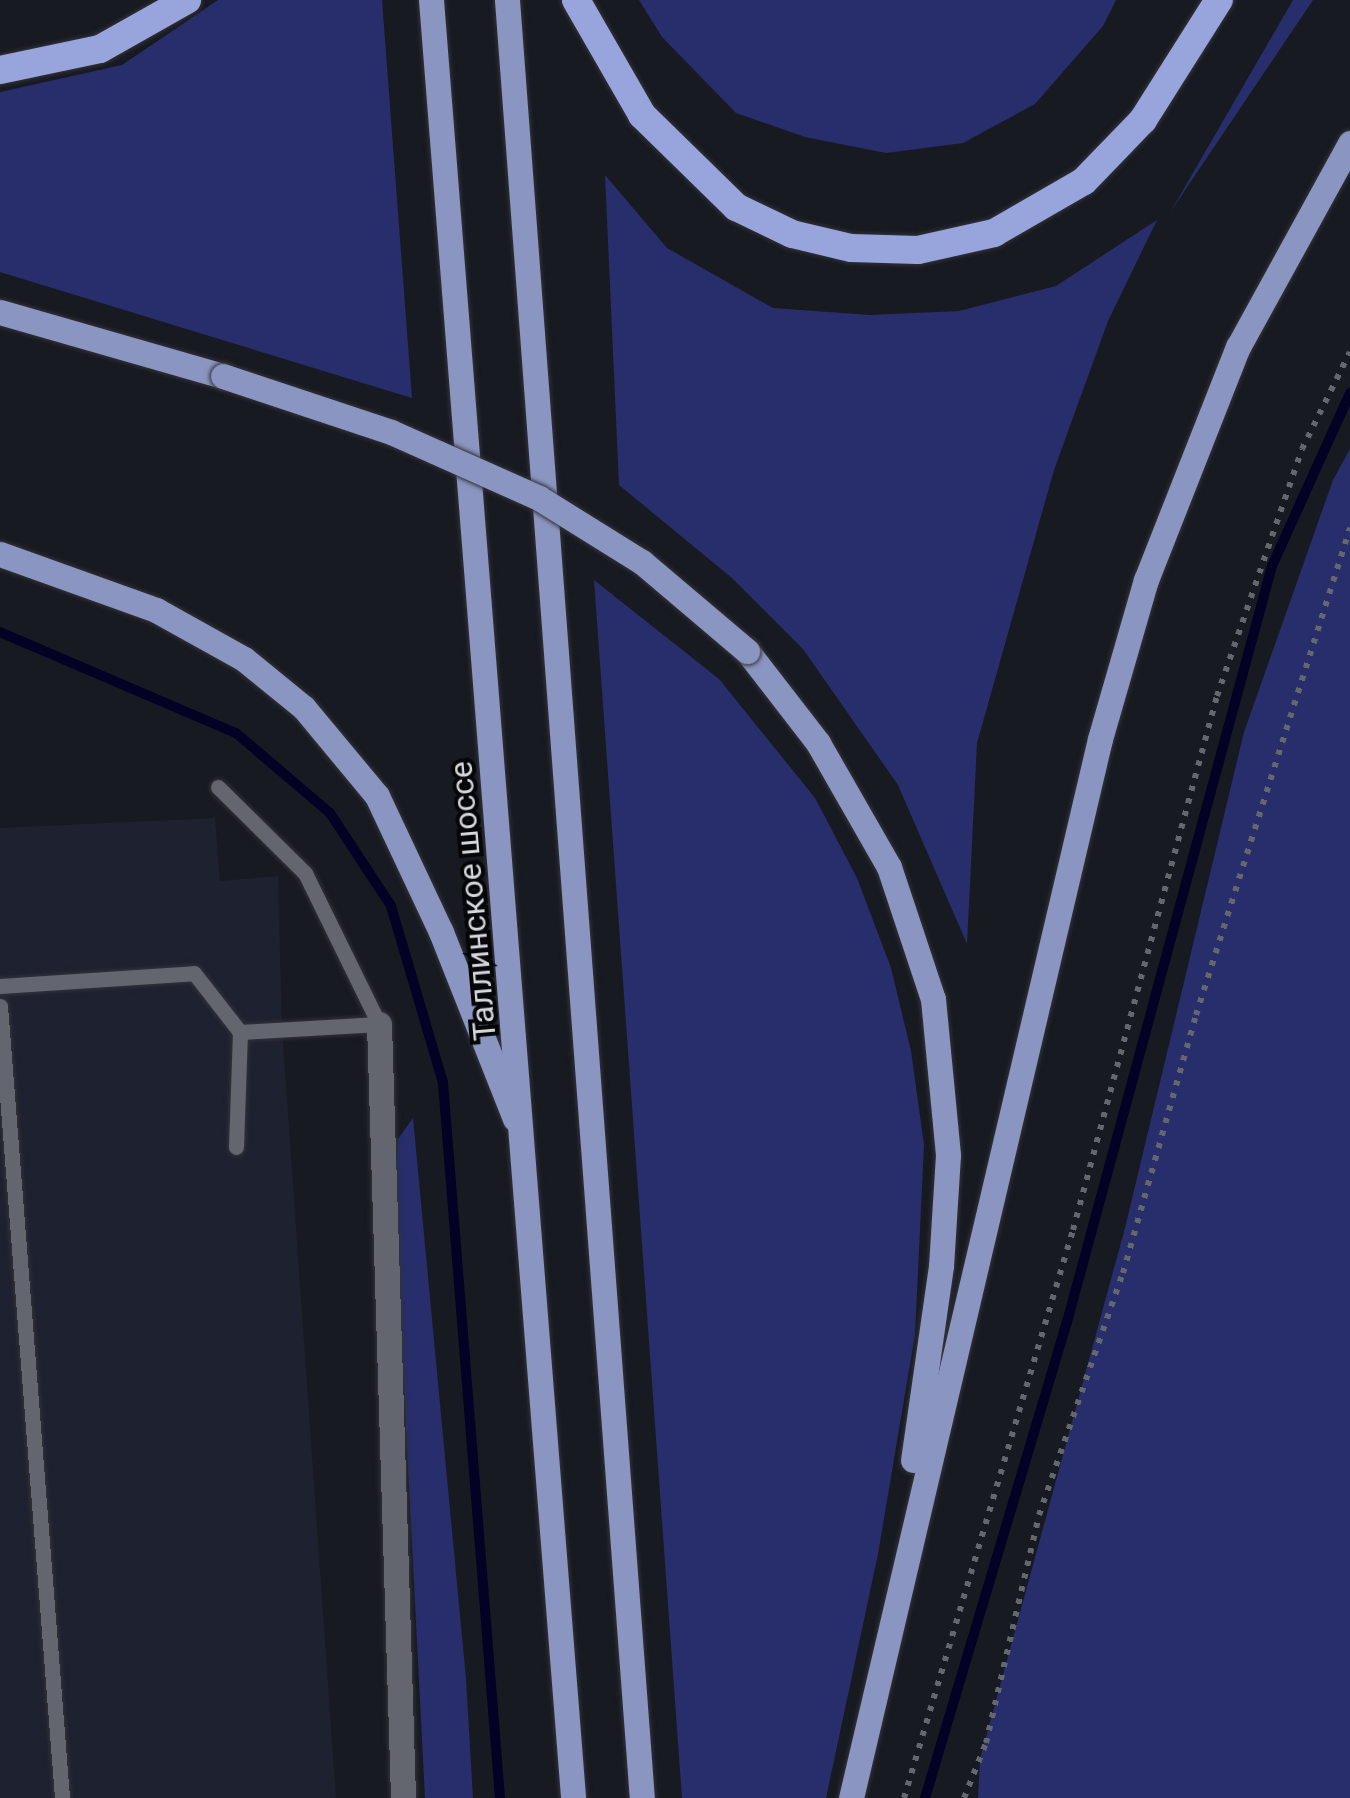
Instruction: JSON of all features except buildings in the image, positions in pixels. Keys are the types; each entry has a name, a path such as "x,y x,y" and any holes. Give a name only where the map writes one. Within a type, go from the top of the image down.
{"highway":[{"path":"0,70 100,48 187,0"},
{"path":"576,0 642,115 736,208 792,234 850,248 918,250 994,233 1084,181 1143,120 1219,0"}],"main road":[{"name":"Таллинское шоссе","path":"430,0 526,1147 573,1798"},
{"path":"507,0 642,1798"},
{"path":"851,1798 890,1618 1100,738 1146,580 1238,347 1350,142"},
{"path":"0,312 224,376 392,432 540,498 642,562 747,651 818,743 889,868 933,999 948,1155 941,1266 890,1618"},
{"path":"0,554 156,610 244,659 304,708 354,764 409,860 526,1147"}],"street":[{"path":"379,1024 403,1798"}],"lane":[{"path":"218,786 305,873 379,1024 240,1032"},
{"path":"0,986 194,973 240,1032 236,1147"},
{"path":"0,1006 62,1798"}],"path":[{"path":"904,1798 1068,1247 1217,696 1302,450 1350,352"},
{"path":"964,1798 986,1743 1039,1514 1123,1273 1350,528"}],"shaded area":[{"path":"218,0 382,0 412,398 0,272 0,92 122,65"},
{"path":"639,0 1116,0 1103,26 1035,104 963,143 886,153 805,137 736,113 662,37"},
{"path":"1293,0 1313,0 1171,211"},
{"path":"605,175 667,248 773,308 870,315 959,311 1056,286 1157,220 1108,321 1054,470 977,743 967,944 898,785 803,649 732,578 619,485"},
{"path":"1350,449 1350,1798 978,1798 980,1759 1125,1228 1244,732 1333,480"},
{"path":"594,580 719,679 815,798 857,878 891,968 911,1051 924,1145 915,1335 878,1554 826,1798 682,1798"},
{"path":"215,818 220,881 278,876 282,1028 336,1798 0,1798 0,828"},
{"path":"413,1118 466,1679 473,1798 425,1798 394,1195 398,1139"}],"waterway":[{"path":"925,1798 1067,1322 1272,566 1350,393"},
{"path":"0,632 236,733 330,813 391,906 443,1083 500,1798"}]}
